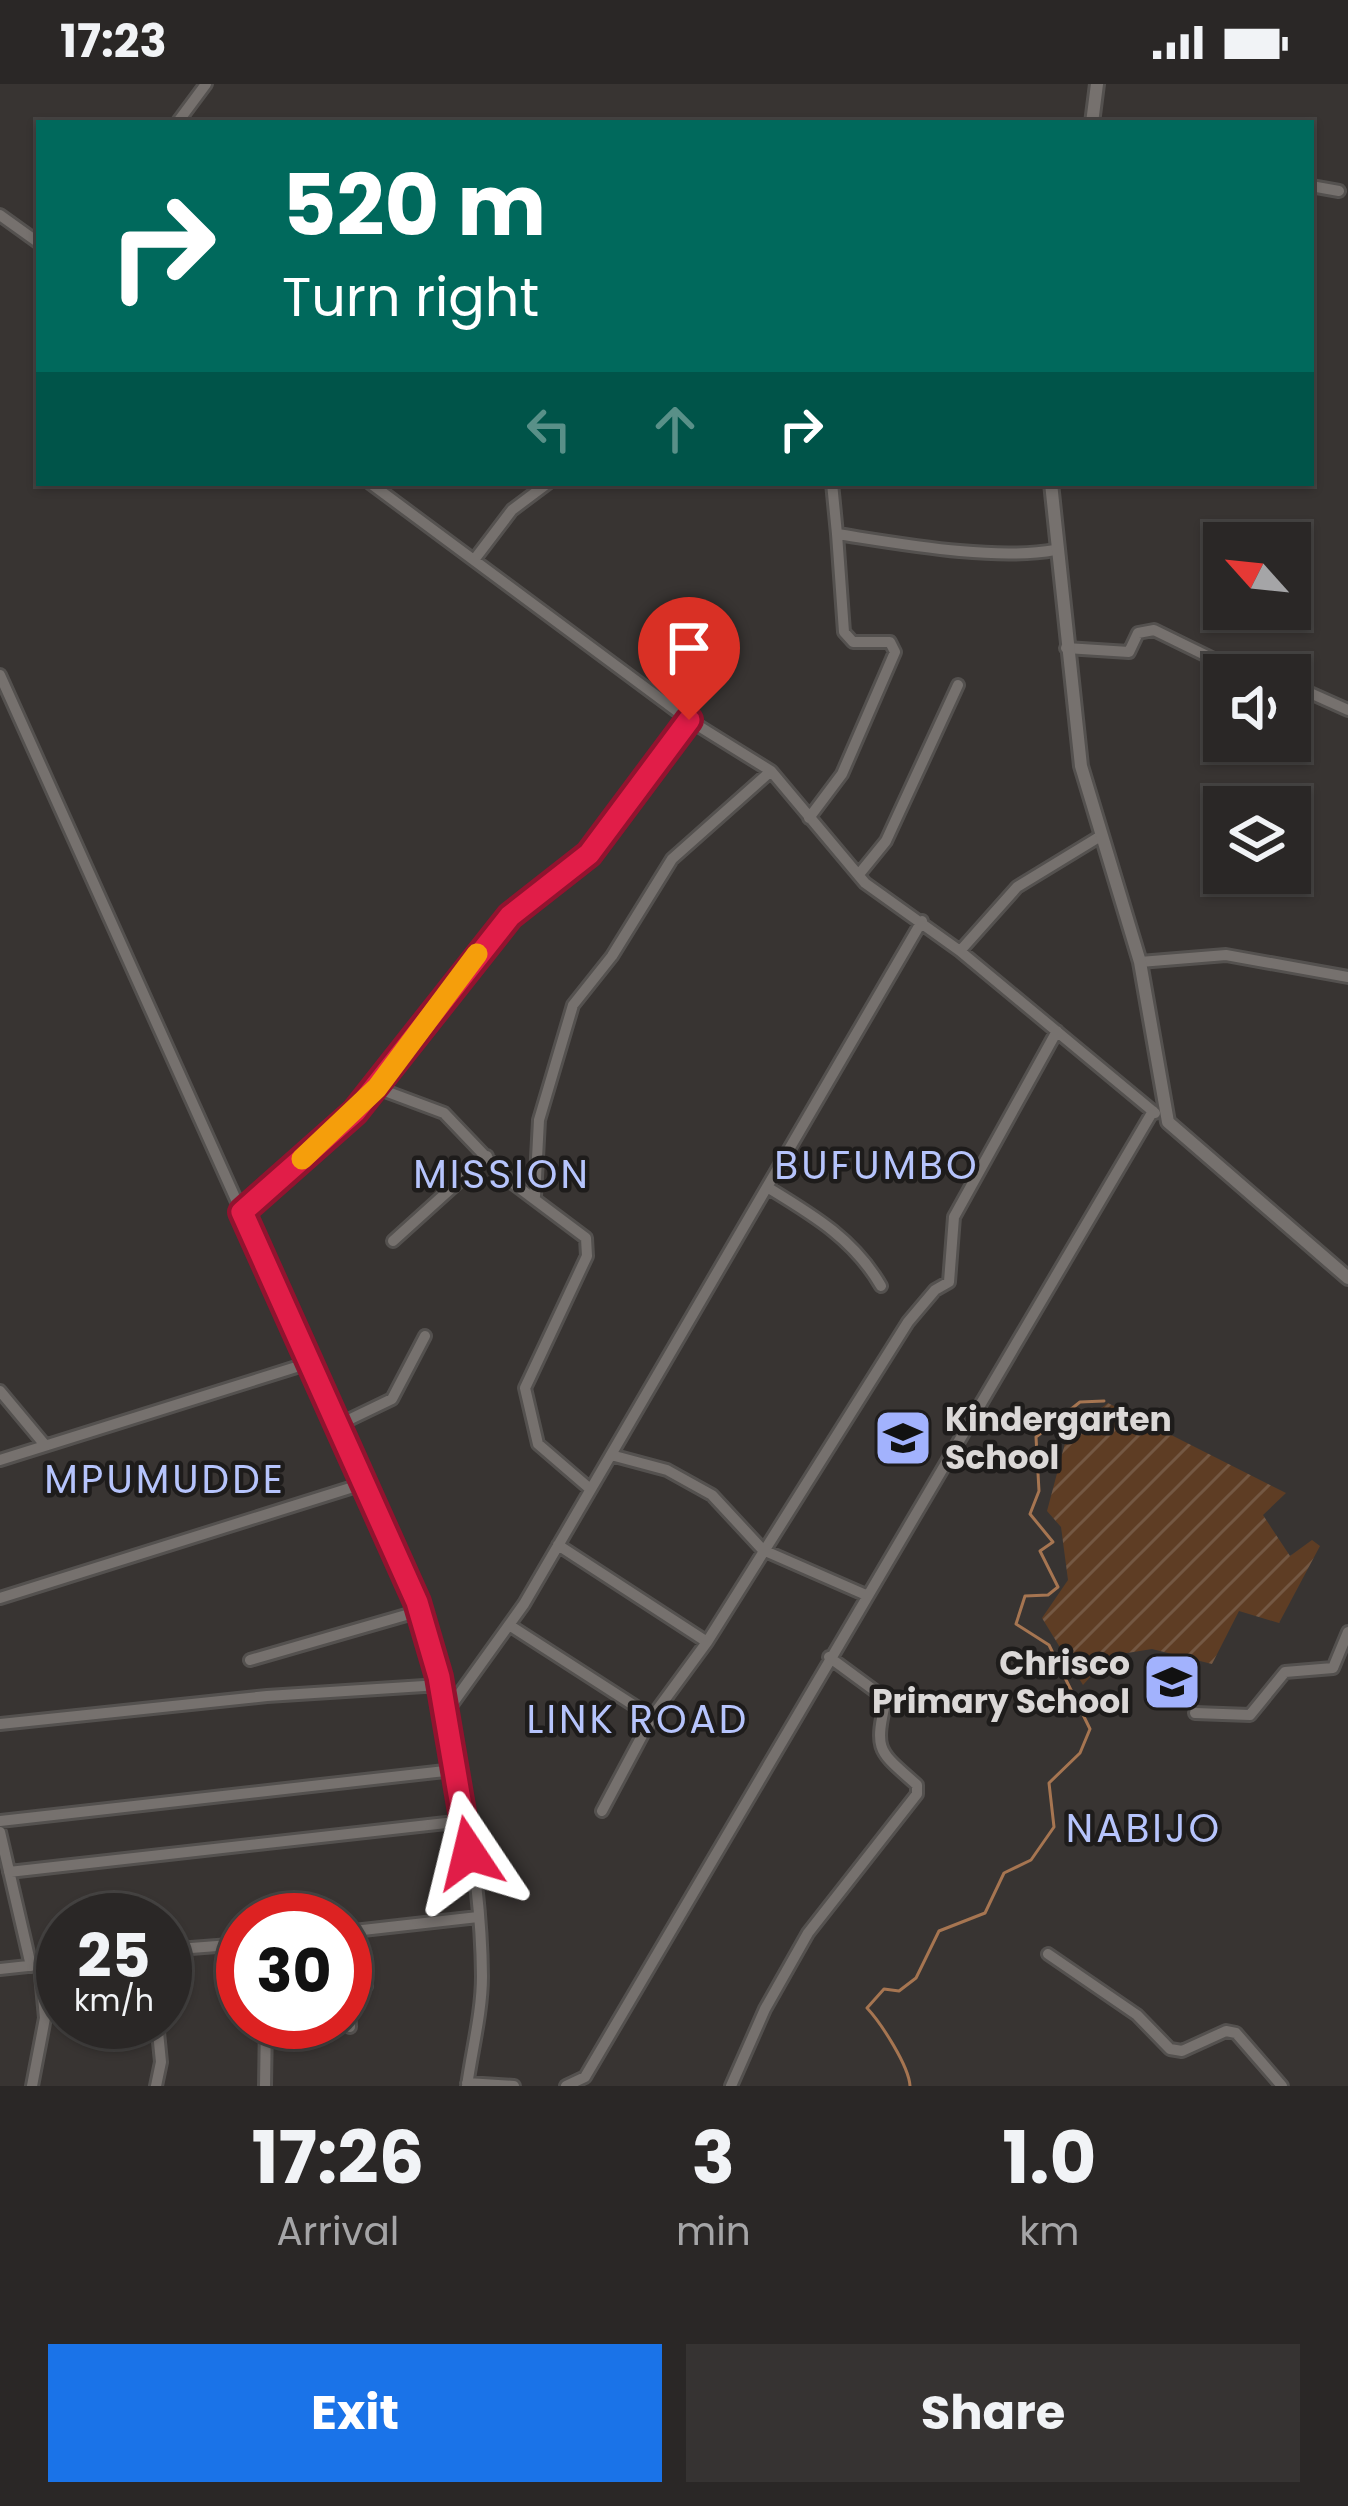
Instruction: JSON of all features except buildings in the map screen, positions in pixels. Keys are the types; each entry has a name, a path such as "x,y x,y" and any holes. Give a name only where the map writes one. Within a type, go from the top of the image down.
{"street":[{"path":"179,120 206,84"},
{"path":"1092,120 1096,84"},
{"path":"1314,187 1340,191"},
{"path":"0,215 36,242"},
{"path":"374,486 689,720 771,771 865,883 922,921 1168,1121 1348,1278"},
{"path":"474,560 512,510 544,486"},
{"path":"809,818 842,774 895,652 890,642 853,641 844,632 832,486"},
{"path":"1051,486 1081,766 1140,962 1168,1121"},
{"path":"837,534 960,547 1000,557 1055,550"},
{"path":"1066,648 1130,652 1138,634 1154,630 1203,654"},
{"path":"0,675 420,1611 440,1685 478,1917 482,1977 467,2085 514,2086"},
{"path":"860,873 886,841 958,686"},
{"path":"1311,693 1348,710"},
{"path":"242,1212 377,1088 478,952 510,916 589,854 689,720"},
{"path":"535,1196 539,1120 573,1005 612,956 672,859 771,771"},
{"path":"960,951 1017,887 1099,837"},
{"path":"445,1714 558,1545 922,921"},
{"path":"1140,962 1226,955 1348,977"},
{"path":"602,1811 652,1717 707,1642 908,1322 935,1290 949,1282 954,1217 1057,1031"},
{"path":"377,1088 434,1107 506,1178 586,1238 588,1247 528,1374 531,1427 548,1458 589,1488"},
{"path":"566,2086 585,2077 1153,1111"},
{"path":"393,1241 487,1156"},
{"path":"767,1187 833,1227 868,1262 881,1286"},
{"path":"338,1425 392,1399 425,1336"},
{"path":"0,1460 309,1364"},
{"path":"0,1391 45,1445"},
{"path":"611,1455 652,1462 712,1495 763,1550 866,1595"},
{"path":"0,1598 366,1483"},
{"path":"558,1545 707,1642"},
{"path":"250,1660 420,1611"},
{"path":"509,1624 652,1717"},
{"path":"1195,1713 1250,1715 1285,1672 1333,1668 1348,1632"},
{"path":"731,2086 777,1985 808,1933 917,1794 917,1785 880,1752 876,1741 886,1699 830,1657"},
{"path":"0,1724 267,1696 440,1685"},
{"path":"0,1821 454,1770"},
{"path":"9,1872 464,1821"},
{"path":"0,1832 45,2018 32,2086"},
{"path":"372,1930 478,1917"},
{"path":"1048,1954 1137,2015 1170,2049 1182,2050 1226,2031 1236,2033 1282,2086"},
{"path":"0,1969 35,1965"},
{"path":"156,2086 160,2049"},
{"path":"265,2086 266,2049"}],"shaded area":[{"path":"1108,1403 1286,1493 1263,1515 1290,1556 1312,1540 1320,1546 1279,1623 1239,1611 1212,1664 1152,1649 1109,1656 1083,1685 1042,1618 1068,1580 1061,1527 1047,1511 1068,1432"}],"waterway":[{"path":"910,2086 900,2056 867,2008 884,1989 899,1991 916,1978 939,1931 985,1913 1004,1873 1031,1860 1054,1827 1049,1783 1080,1753 1090,1729 1049,1645 1016,1624 1025,1596 1048,1595 1058,1587 1040,1551 1053,1542 1030,1514 1039,1491 1036,1437 1080,1402 1104,1401"}],"slow traffic":[{"path":"302,1159 377,1088 477,954"}],"place":[{"name":"Kindergarten School","path":"903,1438"},
{"name":"Chrisco Primary School","path":"1172,1682"}],"district":[{"name":"BUFUMBO","path":"877,1165"},
{"name":"MISSION","path":"502,1174"},
{"name":"MPUMUDDE","path":"165,1479"},
{"name":"LINK ROAD","path":"638,1719"},
{"name":"NABIJO","path":"1144,1828"}],"route":[{"path":"469,1853 439,1677 417,1602 242,1212 377,1088 478,952 510,916 589,854 689,720"}]}
